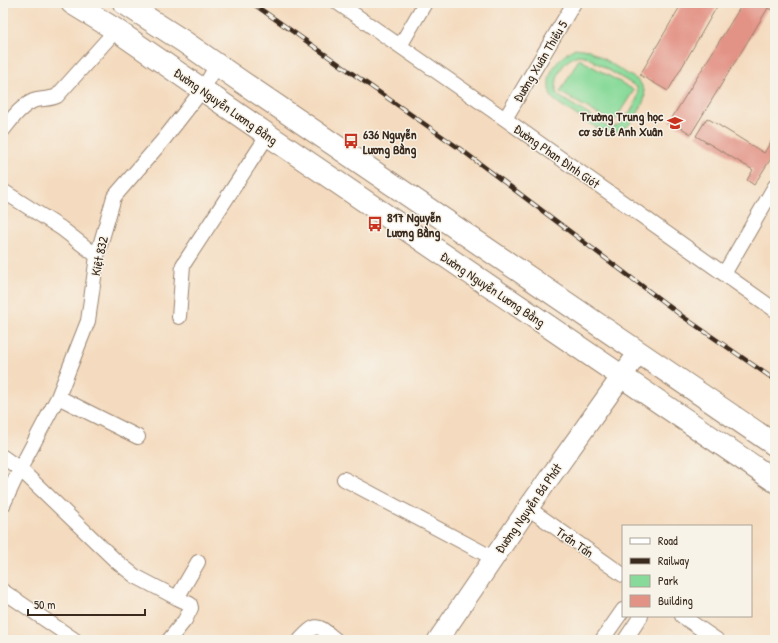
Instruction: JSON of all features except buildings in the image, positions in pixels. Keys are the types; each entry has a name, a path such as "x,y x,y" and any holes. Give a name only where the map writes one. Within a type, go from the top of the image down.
{"highway":[{"name":"Đường Nguyễn Lương Bằng","path":"72,3 116,30 775,482"},
{"path":"124,3 183,41 775,445"}],"street":[{"name":"Đường Phan Đình Giót","path":"338,3 775,310"},
{"path":"400,46 425,3"},
{"name":"Đường Xuân Thiều 5","path":"505,119 574,3"},
{"path":"5,125 23,106 34,101 50,99 57,96 116,30"},
{"name":"Kiệt 832","path":"3,505 58,397 88,321 97,256 114,197 164,139 203,90 217,65"},
{"path":"179,317 183,265 268,135"},
{"path":"724,274 775,186"},
{"path":"3,191 61,228 97,256"},
{"name":"Đường Nguyễn Bá Phát","path":"438,640 493,558 639,352"},
{"path":"58,397 138,437"},
{"path":"3,457 20,469 116,561 135,576 190,604 192,608 185,620 169,640"},
{"path":"344,479 493,558"},
{"name":"Trần Tấn","path":"528,508 622,575"},
{"path":"177,598 198,562"},
{"path":"3,591 74,640"},
{"path":"602,640 622,611"},
{"path":"625,640 640,617"},
{"path":"683,617 717,640"},
{"path":"300,640 312,627 316,626 320,627 336,640"}],"green space":[{"path":"575,48 589,50 639,81 645,95 644,101 634,119 627,126 614,132 600,129 591,125 552,98 549,90 550,76 557,63 568,52","holes":["578,55 585,56 637,87 638,93 635,104 629,114 617,126 607,126 557,95 556,88 558,76 563,66"]},
{"path":"579,59 634,90 613,123 560,92"}],"railway":[{"path":"252,3 463,151 682,316 775,380"}],"place":[{"name":"Trường Trung học cơ sở Lê Anh Xuân","path":"675,123"},
{"name":"636 Nguyễn Lương Bằng","path":"351,141"},
{"name":"817 Nguyễn Lương Bằng","path":"375,224"}]}
